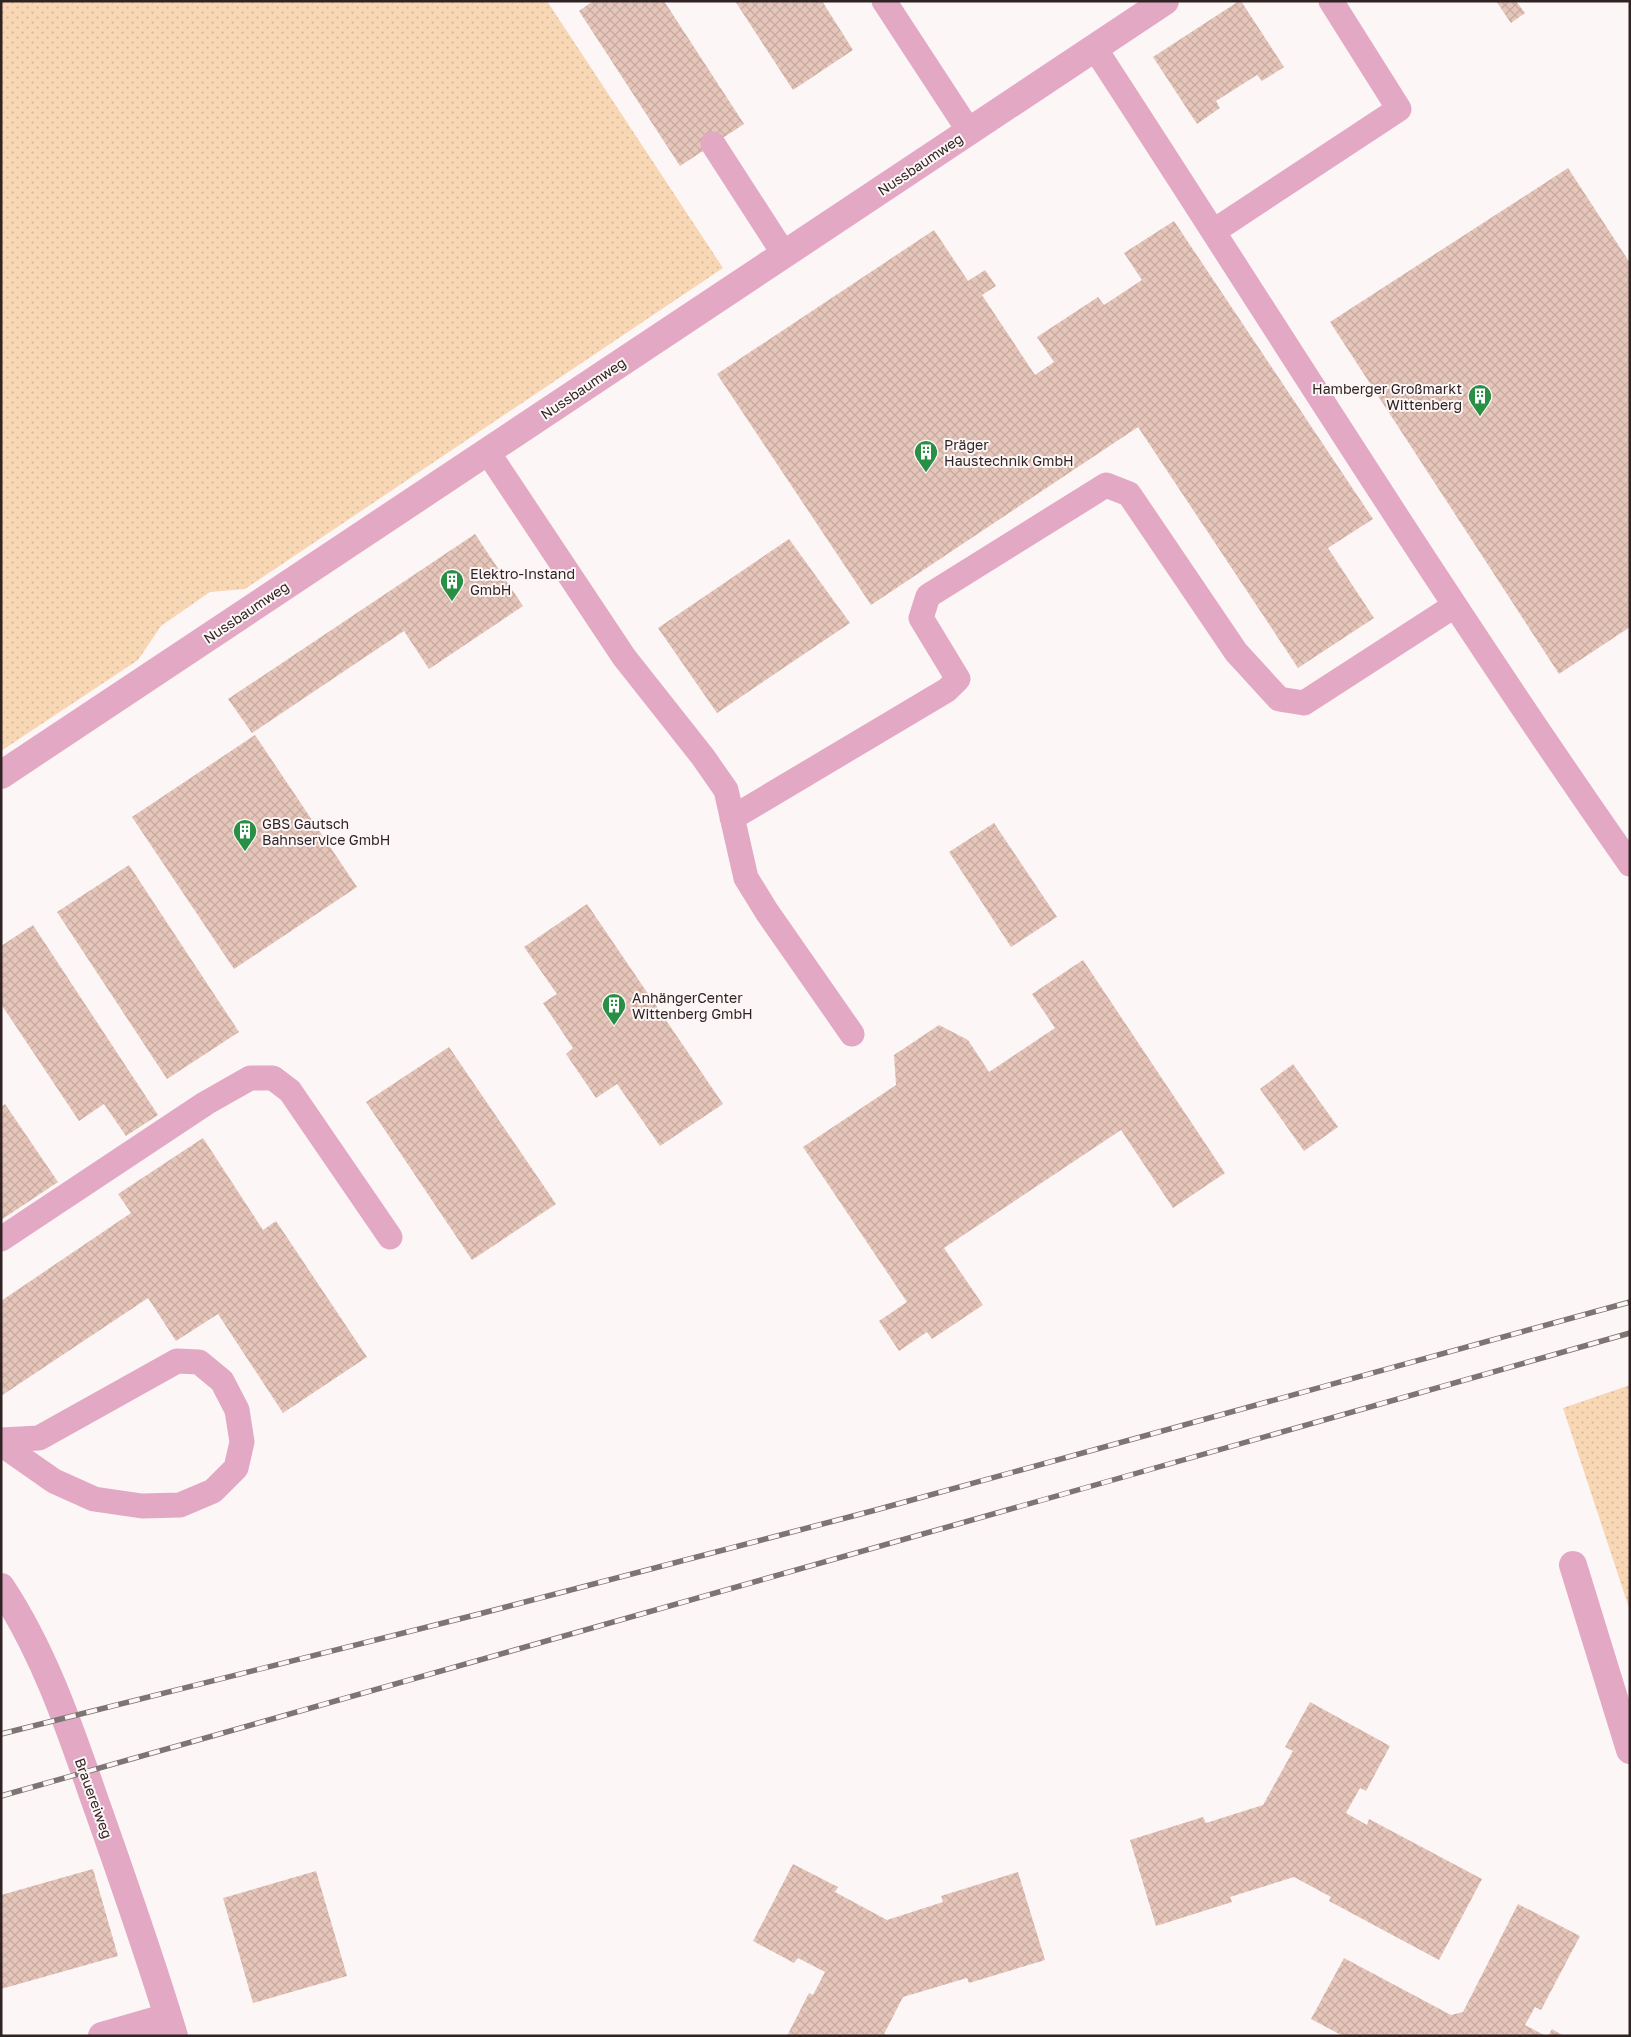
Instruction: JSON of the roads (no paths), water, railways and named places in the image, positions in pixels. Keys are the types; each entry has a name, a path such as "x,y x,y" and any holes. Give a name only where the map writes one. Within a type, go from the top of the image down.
{"street":[{"name":"Nussbaumweg","path":"1,775 1165,1"},
{"path":"1573,1565 1630,1750"},
{"name":"Brauereiweg","path":"1,1587 33,1640 51,1682 109,1839 171,2026"},
{"path":"102,2036 171,2026"}],"lane":[{"path":"884,1 970,131"},
{"path":"1214,231 1399,109 1331,1"},
{"path":"1094,47 1454,606 1630,864"},
{"path":"713,144 784,254"},
{"path":"487,451 624,657 703,757 726,790 746,878 767,912 852,1034"},
{"path":"732,818 947,690 958,680 921,618 928,596 1106,485 1129,494 1236,652 1279,699 1304,704 1454,606"},
{"path":"1,1239 206,1103 250,1078 273,1078 290,1091 390,1237"},
{"path":"177,1361 199,1362 222,1381 237,1410 242,1442 236,1468 213,1492 180,1505 142,1506 94,1498 54,1481 1,1442 40,1438 177,1361"}],"railway":[{"path":"1,1734 479,1614 872,1511 1630,1302"},
{"path":"1,1796 1630,1333"}],"place":[{"name":"Hamberger Großmarkt Wittenberg","path":"1480,417"},
{"name":"Präger Haustechnik GmbH","path":"926,473"},
{"name":"Elektro-Instand GmbH","path":"452,602"},
{"name":"GBS Gautsch Bahnservice GmbH","path":"245,852"},
{"name":"AnhängerCenter Wittenberg GmbH","path":"614,1026"}]}
